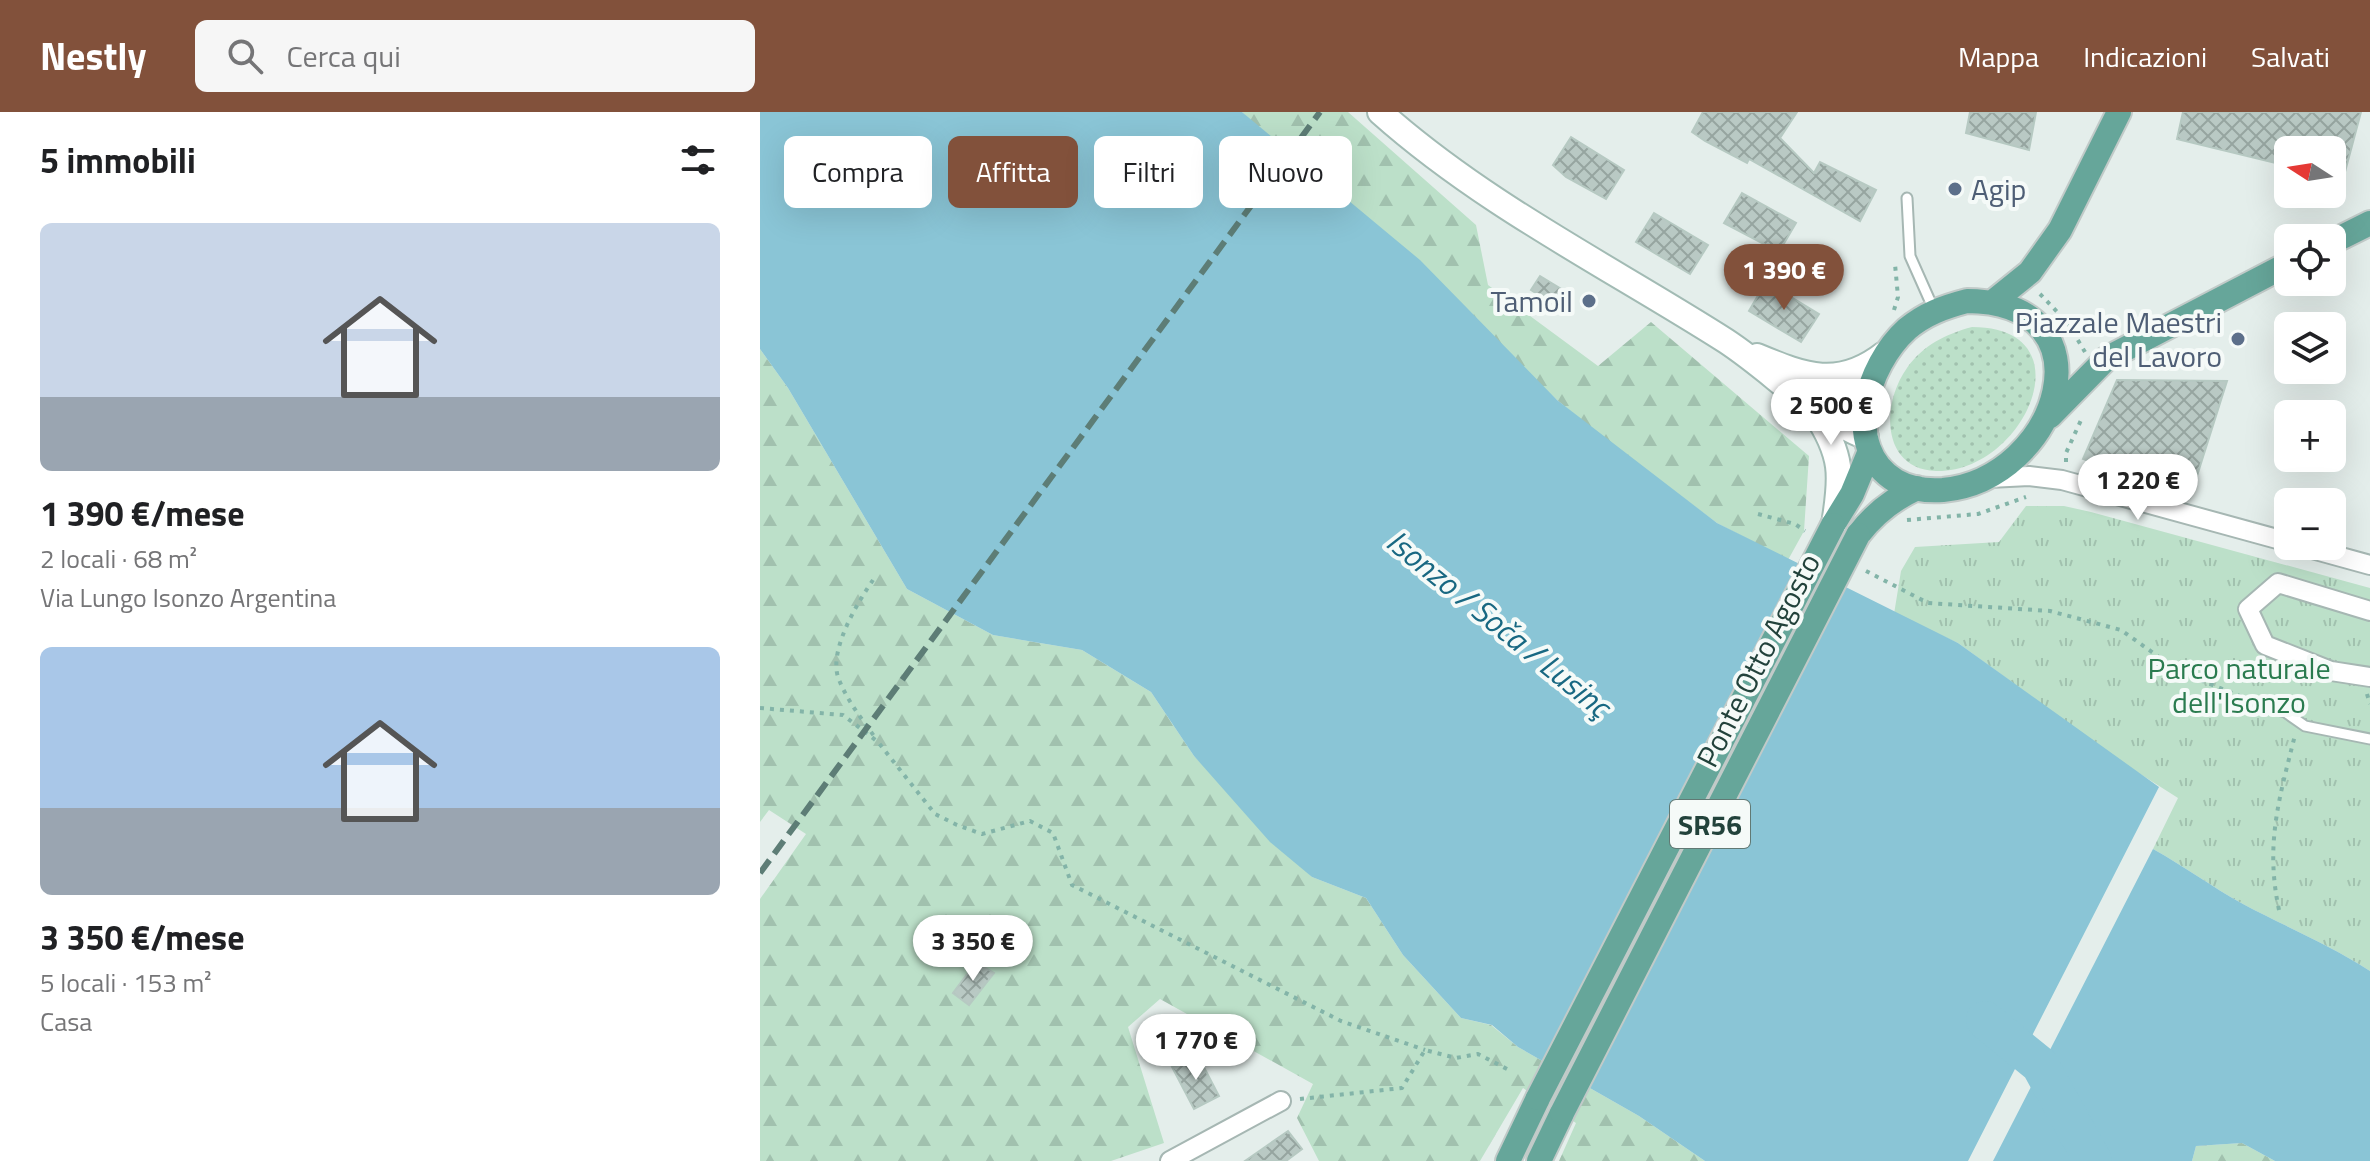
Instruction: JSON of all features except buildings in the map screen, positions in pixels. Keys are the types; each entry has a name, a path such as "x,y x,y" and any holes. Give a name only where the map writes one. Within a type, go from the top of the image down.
{"main road":[{"path":"1380,112 1411,140 1508,206 1729,344 1815,413 1868,445"},
{"path":"1994,301 2030,272 2060,230 2119,112"},
{"path":"2346,235 2370,223"},
{"path":"2042,424 2106,359 2274,271"},
{"path":"1729,344 1804,376 1850,375 1884,354 1907,329 1934,310 1967,301 1994,301 2027,312 2049,339 2057,367 2054,400 2030,443 1989,478 1968,487 1931,491 1902,484 1884,474 1868,445 1868,400 1884,354"},
{"path":"1815,413 1828,435 1842,476 1824,532"},
{"name":"SR56","path":"1824,532 1868,445"},
{"name":"Ponte Otto Agosto","path":"1539,1161 1858,535 1870,519 1898,497 1917,488"},
{"name":"Ponte Otto Agosto","path":"1508,1157 1824,532"}],"street":[{"path":"1989,478 2029,476 2062,480 2274,538"},
{"path":"2346,558 2370,565"},
{"path":"2370,611 2278,583 2248,609 2265,645 2331,671 2370,677"},
{"path":"1170,1161 1281,1101"}],"lane":[{"path":"1907,198 1910,256 1934,310"},
{"path":"2268,707 2285,712 2305,726 2370,739"}],"path":[{"path":"2044,282 2037,290 2040,295 2067,322 2080,349 2091,353"},
{"path":"2073,467 2066,461 2066,453 2086,406"},
{"path":"1897,522 1978,514 2037,495"},
{"path":"1758,514 1824,532"},
{"path":"1858,566 1928,603 2050,611 2121,630 2180,672 2268,707"},
{"path":"873,580 847,619 837,674 850,702 935,814 982,834 1030,821 1053,833 1072,885 1341,1021 1456,1058 1478,1054 1507,1069"},
{"path":"760,708 843,715 878,742"},
{"path":"2279,910 2271,873 2275,816 2299,721"},
{"path":"1281,1101 1402,1088 1425,1050"}],"green space":[{"path":"1242,112 1348,112 1476,225 1488,285 1598,366 1651,322 1809,456 1804,531 1788,560 1717,523 1616,448 1557,400 1347,208 1352,208 1352,136 1268,136"},
{"path":"1972,327 2008,333 2028,350 2035,373 2031,400 2017,426 1996,449 1968,465 1936,471 1918,467 1905,459 1896,447 1891,432 1890,416 1899,383 1913,360 1928,347 1944,337"},
{"path":"760,349 788,388 907,589 993,635 1082,650 1151,692 1194,756 1312,877 1366,898 1403,955 1461,1018 1491,1025 1518,1047 1639,1116 1705,1161 1559,1161 1576,1123 1523,1088 1480,1161 1319,1161 1297,1118 1313,1084 1160,999 1128,1027 1164,1143 1111,1161 760,1161 760,899 806,834 769,810 760,822"},
{"name":"Parco naturale dell'Isonzo","path":"2026,506 2064,506 2091,512 2370,588 2370,971 2243,904 2153,849 2178,798 2123,763 1958,643 1894,614 1901,571 1915,547 1999,542"},
{"path":"2242,1143 2275,1161 2192,1161 2196,1146"}],"water":[{"path":"760,112 1242,112 1271,136 1219,136 1219,208 1352,208 1352,203 1420,260 1557,400 1717,523 1958,643 2159,787 1968,1161 1705,1161 1639,1116 1518,1047 1492,1025 1461,1018 1403,955 1366,898 1312,877 1270,842 1194,756 1151,692 1082,650 993,635 907,589 788,388 760,349"},
{"path":"2153,849 2243,904 2370,971 2370,1161 2275,1161 2242,1143 2196,1146 2192,1161 1993,1161"}],"waterway":[{"name":"Isonzo / Soča / Lusinç","path":"1985,1020 2040,1065 2093,1161"}],"railway":[{"path":"760,873 1320,112"}],"place":[{"name":"Agip","path":"1955,189"},
{"name":"Tamoil","path":"1589,301"},
{"name":"Piazzale Maestri del Lavoro","path":"2238,339"}]}
